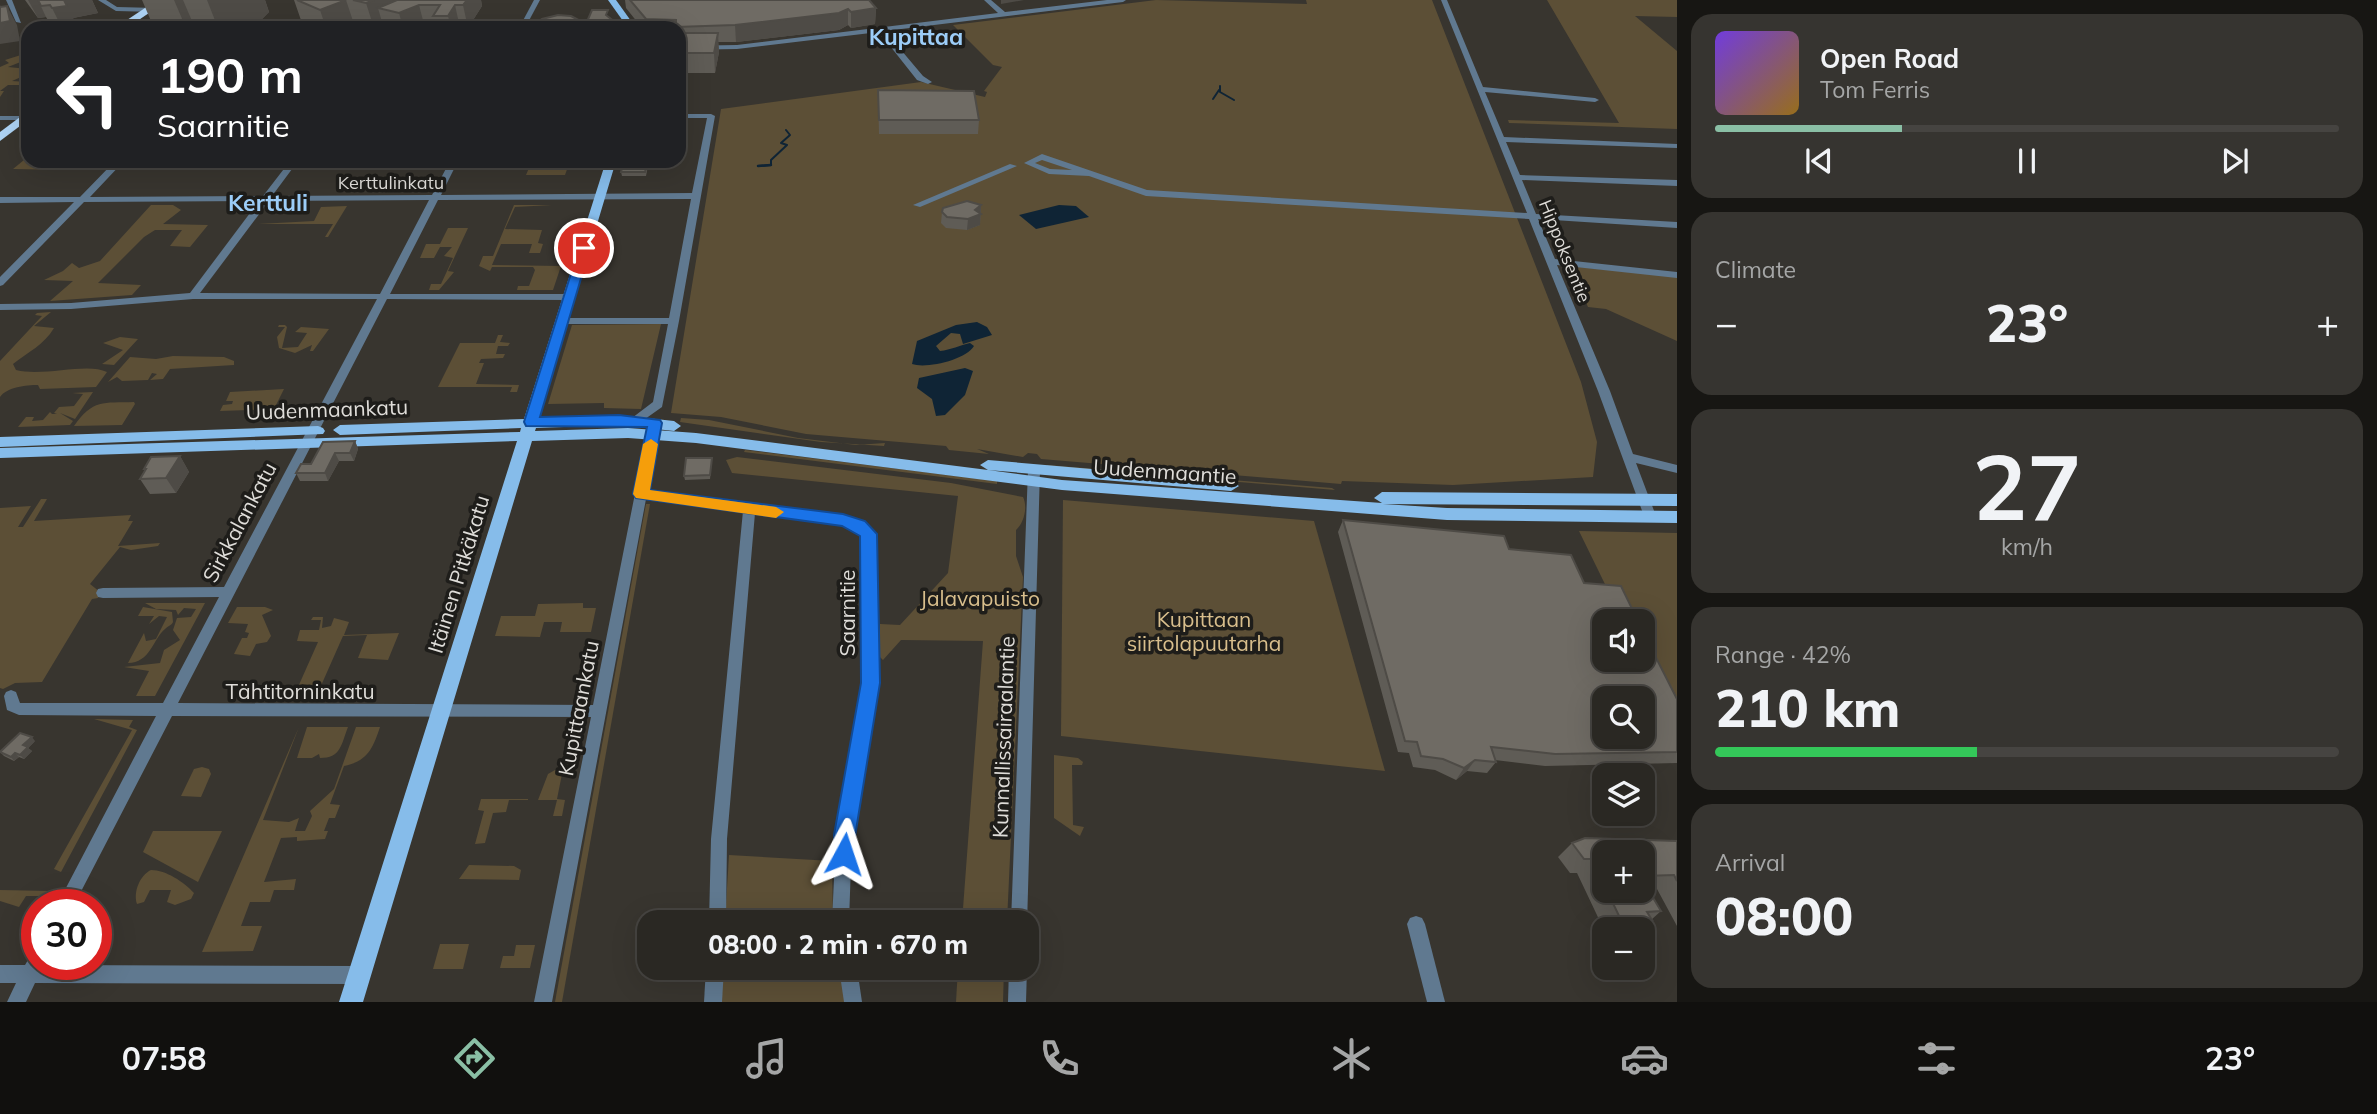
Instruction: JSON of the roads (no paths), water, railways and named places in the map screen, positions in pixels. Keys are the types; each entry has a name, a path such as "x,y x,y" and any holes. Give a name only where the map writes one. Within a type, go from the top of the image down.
{"highway":[{"path":"139,21 163,0"},
{"path":"133,21 175,0"},
{"path":"0,138 21,120"}],"main road":[{"path":"612,0 627,21"},
{"name":"Itäinen Pitkäkatu","path":"351,1002 609,168"},
{"name":"Uudenmaankatu","path":"529,429 634,421 652,423"},
{"name":"Uudenmaankatu","path":"0,442 309,436 652,423"},
{"name":"Uudenmaantie","path":"652,423 1034,476 1447,513 1677,517"},
{"name":"Uudenmaankatu","path":"0,453 309,436"},
{"name":"Uudenmaantie","path":"1034,476 1398,499 1677,500"}],"street":[{"path":"9,0 19,22"},
{"path":"101,0 108,7 149,12"},
{"path":"526,21 537,0"},
{"path":"987,0 1003,15"},
{"path":"686,48 734,47 1123,0"},
{"name":"Hippoksentie","path":"1444,0 1650,516"},
{"path":"394,21 404,17"},
{"path":"880,29 920,78 928,82"},
{"path":"1481,89 1595,100"},
{"path":"0,118 21,116"},
{"name":"Kupittaankatu","path":"543,1002 711,116 686,116"},
{"path":"1501,139 1677,146"},
{"path":"1088,174 1049,171 1028,163 1042,157 1155,194 1677,225"},
{"path":"917,205 1013,166"},
{"path":"0,283 113,168"},
{"path":"193,296 289,168"},
{"name":"Sirkkalankatu","path":"73,889 450,168"},
{"path":"1516,177 1677,183"},
{"name":"Kerttulinkatu","path":"0,200 697,196"},
{"path":"1550,261 1677,275"},
{"path":"0,307 71,306 193,296 569,297"},
{"path":"562,321 674,321"},
{"path":"1628,457 1677,469"},
{"name":"Kunnallissairaalantie","path":"1020,910 1034,476"},
{"name":"Saarnitie","path":"641,494 843,520 859,525 868,534 870,683 844,835 841,910"},
{"path":"717,910 719,839 749,509"},
{"path":"103,593 227,592"},
{"name":"Tähtitorninkatu","path":"11,696 12,706 19,709 598,711"},
{"path":"1416,924 1436,1002"},
{"path":"112,969 359,975"},
{"path":"0,974 21,970"},
{"path":"16,1002 27,980"},
{"path":"713,1002 714,980"},
{"path":"850,980 853,1002"},
{"path":"1017,1002 1018,980"}],"water":[{"path":"1059,205 1076,206 1089,217 1036,229 1019,215"},
{"path":"977,322 987,327 992,335 963,344 960,334 951,333 936,346 940,351 970,343 974,346 970,351 955,359 936,364 912,364 917,341 956,325"},
{"path":"965,368 973,371 965,395 945,415 936,416 932,399 917,388 919,378"}],"waterway":[{"path":"1220,86 1220,92 1234,100"},
{"path":"1213,99 1219,90"},
{"path":"758,166 771,165 771,160 787,145 781,143 790,135 786,130"}],"district":[{"name":"Kupittaa","path":"916,36"},
{"name":"Kerttuli","path":"268,202"}],"park label":[{"name":"Jalavapuisto","path":"980,598"},
{"name":"Kupittaan siirtolapuutarha","path":"1204,631"}]}
